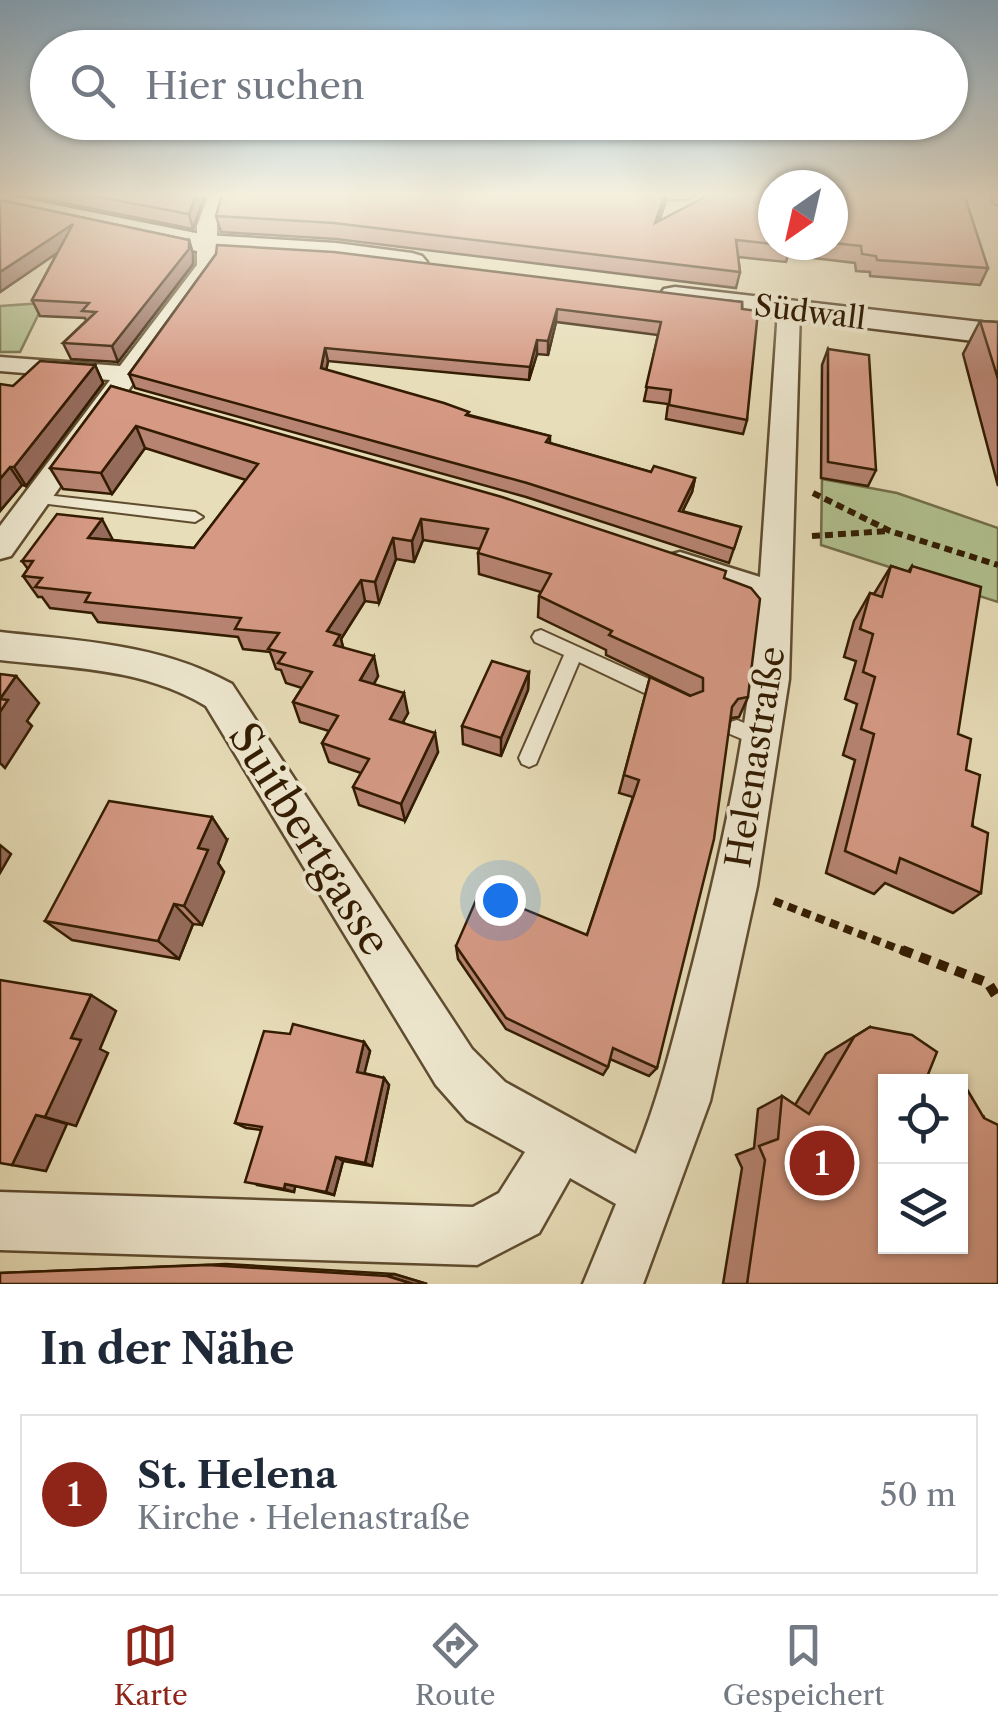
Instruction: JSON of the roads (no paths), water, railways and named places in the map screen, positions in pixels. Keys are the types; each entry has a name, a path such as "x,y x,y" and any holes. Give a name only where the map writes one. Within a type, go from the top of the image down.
{"street":[{"path":"0,548 127,389 207,264 206,254"},
{"path":"350,254 434,265"},
{"name":"Südwall","path":"650,293 998,334"},
{"name":"Helenastraße","path":"614,1284 684,1101 736,886 749,733 771,679 789,310"},
{"path":"0,364 127,389"},
{"path":"645,552 777,595"},
{"name":"Suitbertgasse","path":"0,646 153,666 190,675 219,695 454,1066 486,1101 648,1191"},
{"path":"0,1221 477,1236 519,1213 540,1182 558,1140"}],"lane":[{"path":"37,499 195,518"},
{"path":"541,637 684,704"},
{"path":"529,758 574,652"}],"place":[{"name":"St. Helena","path":"822,1163"}]}
